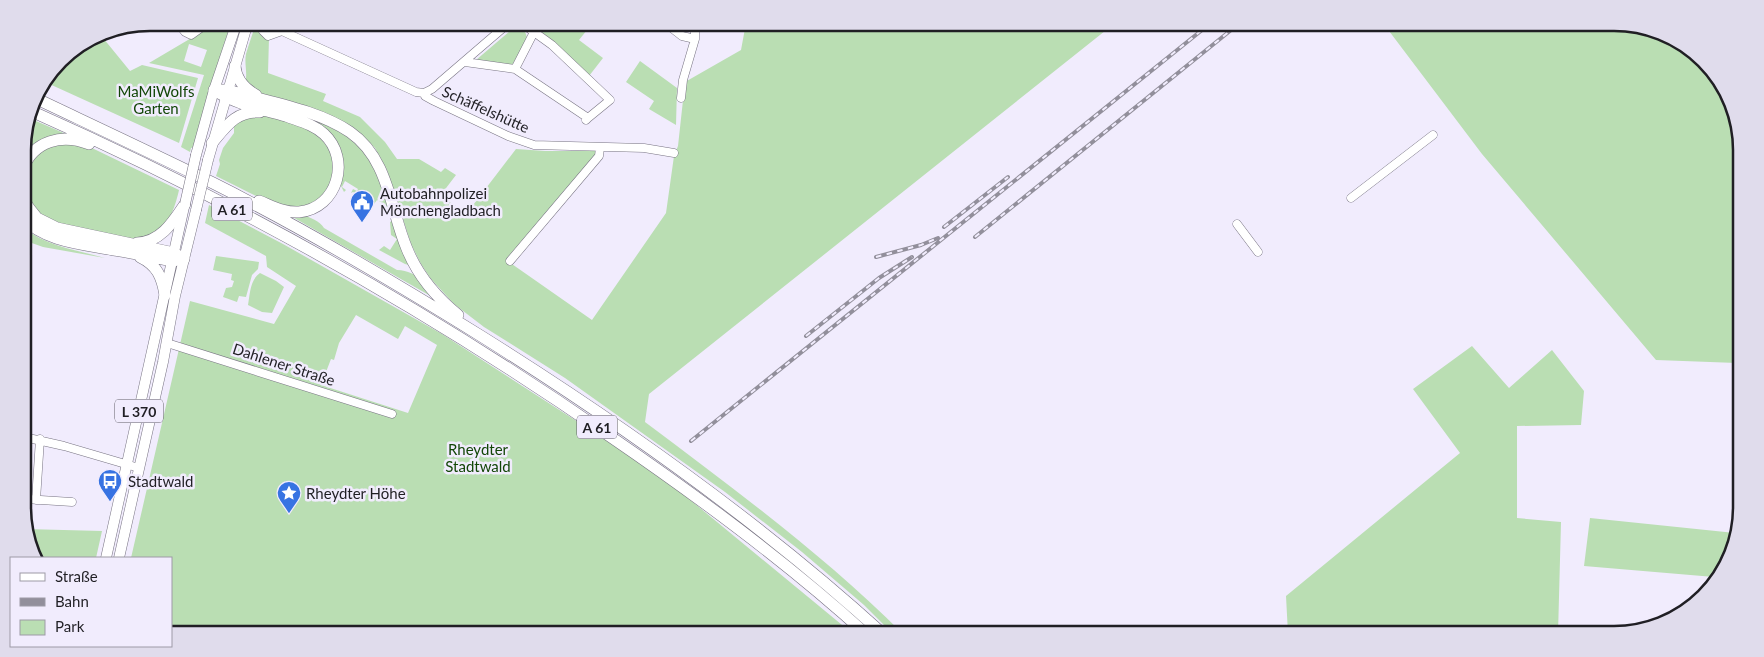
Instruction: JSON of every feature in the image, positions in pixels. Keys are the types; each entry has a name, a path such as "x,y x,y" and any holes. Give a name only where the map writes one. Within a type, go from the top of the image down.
{"highway":[{"path":"235,66 238,78 247,89 278,104 317,116 337,125 364,144 371,152 383,176 407,248 425,281 448,307 504,351"},
{"path":"214,90 319,130 330,141 337,153 339,166 337,183 330,195 320,204 304,211 291,212 278,209 242,193 214,184"},
{"path":"227,94 278,104"},
{"name":"A 61","path":"42,101 214,184 401,286 569,392 684,472 788,552 874,626"},
{"path":"212,143 231,121 246,112 260,112 296,120"},
{"name":"A 61","path":"37,114 158,170 356,274 510,369 652,465 725,518 813,587 856,626"},
{"path":"32,153 37,148 54,140 68,138 81,141 118,158 158,170"},
{"path":"32,225 54,237 77,243 127,247 146,242 158,236 170,225 185,204"},
{"path":"32,213 48,224 67,230 127,247 177,258"},
{"path":"127,247 156,268 161,277 165,295"}],"main road":[{"name":"L 370","path":"119,557 167,343 175,296 177,258 185,204 214,90 234,31"},
{"name":"L 370","path":"106,557 165,295 196,210 212,143 245,31"}],"street":[{"path":"184,31 191,35 197,31"},
{"name":"Schäffelshütte","path":"282,31 416,92 424,93 429,98 521,141 534,145 644,148 674,153"},
{"path":"424,93 432,89 500,31"},
{"path":"676,31 682,36 695,39"},
{"path":"681,98 683,80 695,39 695,31"},
{"path":"465,62 514,69 587,119 610,100 552,45 534,32 514,69"},
{"path":"1351,198 1433,135"},
{"path":"510,261 599,156 600,148"},
{"path":"1237,224 1258,252"},
{"name":"Dahlener Straße","path":"167,343 392,414"},
{"path":"31,438 139,468"},
{"path":"36,500 40,440"},
{"path":"31,500 72,502"}],"green space":[{"path":"201,31 228,31 194,147 191,148 190,152 181,147 204,75 149,63","holes":["189,44 207,50 201,67 184,61"]},
{"path":"253,31 262,31 261,34 265,38 269,38 268,73 326,94 323,101 360,117 385,142 397,159 419,159 441,172 445,168 456,175 440,196 467,213 516,149 595,151 596,157 509,262 592,320 666,213 674,156 678,146 685,82 741,50 745,31 1105,31 649,394 645,422 810,550 894,625 885,626 864,605 802,552 725,492 565,378 484,327 454,304 431,279 421,264 411,244 387,170 375,148 365,138 257,93 245,83 246,54"},
{"path":"510,31 524,31 527,40 512,65 476,60"},
{"path":"535,31 586,31 579,40 603,58 589,76"},
{"path":"1389,31 1629,32 1645,35 1680,51 1713,84 1724,105 1732,135 1733,363 1656,360 1482,154"},
{"name":"MaMiWolfs Garten","path":"105,40 130,71 142,65 198,78 179,143 51,85 66,66 84,51"},
{"path":"640,61 677,88 676,125 649,109 654,101 626,82"},
{"path":"292,112 339,128 374,160 391,213 388,215 381,214 383,212 387,214 389,210 385,207 386,205 377,200 374,204 353,192 351,193 353,189 357,191 358,189 345,181 342,187 346,190 344,192 340,184 341,157"},
{"path":"261,114 287,121 320,137 332,153 333,177 323,196 308,205 292,208 270,203 216,176 223,148 234,133 234,120"},
{"path":"35,121 66,134 32,156"},
{"path":"63,143 94,149 179,190 174,208 165,225 161,230 144,238 134,238 91,231 42,216 32,205 32,160 40,152 51,146"},
{"name":"Rheydter Stadtwald","path":"209,205 283,244 442,334 660,475 843,626 172,626 172,557 131,557 190,301 274,324 296,286 267,267 266,256 205,223","holes":["356,315 398,339 405,326 437,345 408,413 321,385 331,359 334,360 339,343"]},
{"path":"301,214 317,221 324,228 397,270 411,273 422,281 441,302 289,215"},
{"path":"394,220 413,266 405,264 379,250 384,246 390,250 397,239 391,235 390,222"},
{"path":"32,233 51,243 105,258 43,247 32,243"},
{"path":"216,256 259,262 258,269 252,275 246,297 239,296 237,302 223,297 226,288 232,287 234,281 231,280 232,274 213,270"},
{"path":"260,273 284,287 272,313 262,312 248,305 252,283"},
{"path":"1472,346 1509,388 1552,350 1584,391 1581,425 1517,426 1517,518 1561,522 1558,625 1288,625 1286,596 1460,453 1413,389"},
{"path":"1590,518 1729,532 1720,559 1710,577 1584,566"},
{"path":"34,529 102,531 96,557 43,557"}],"railway":[{"path":"691,441 1201,31"},
{"path":"975,237 1230,31"},
{"path":"944,227 1008,177"},
{"path":"876,257 921,245 938,238"},
{"path":"806,336 879,278 912,257"}],"place":[{"name":"Autobahnpolizei Mönchengladbach","path":"362,223"},
{"name":"Stadtwald","path":"110,502"},
{"name":"Rheydter Höhe","path":"289,514"}]}
